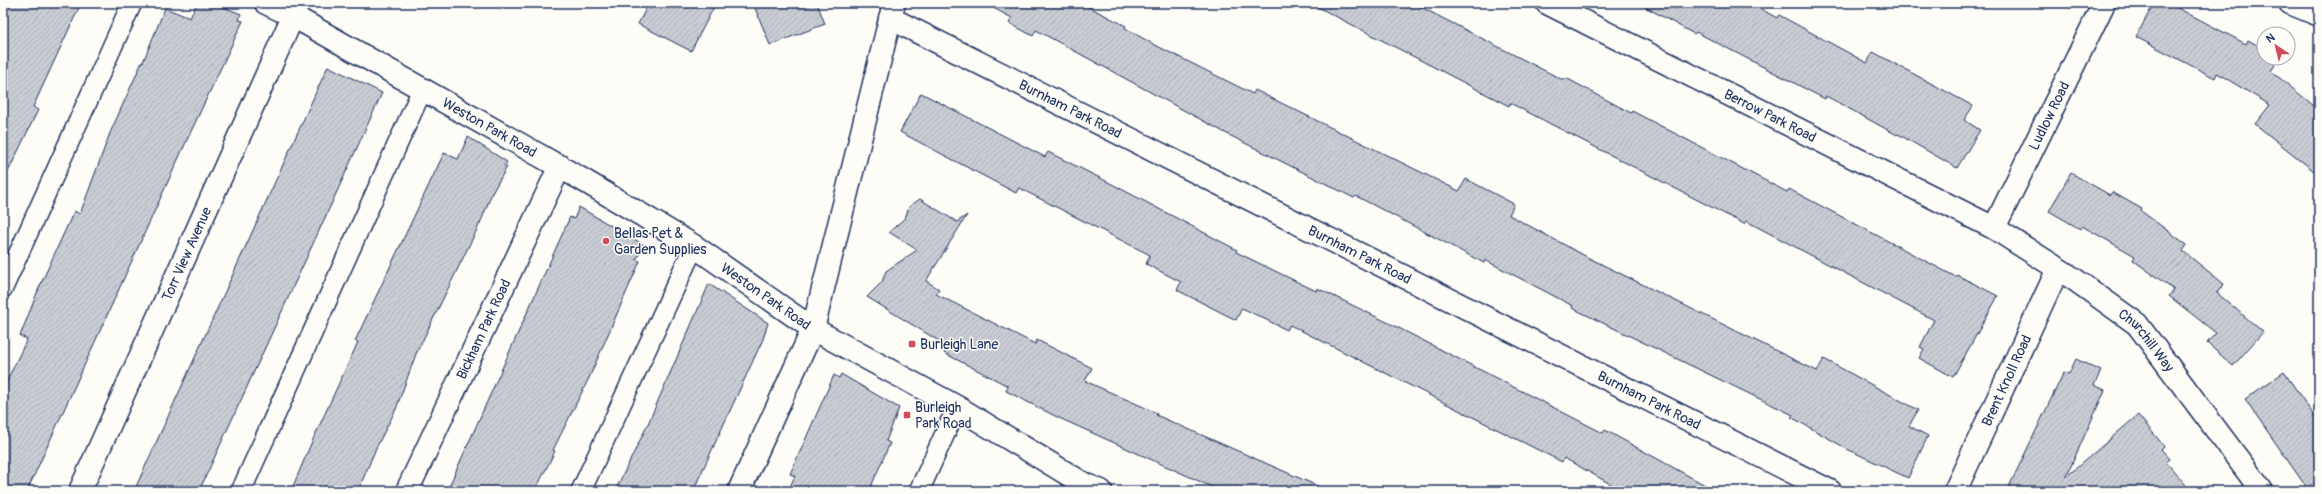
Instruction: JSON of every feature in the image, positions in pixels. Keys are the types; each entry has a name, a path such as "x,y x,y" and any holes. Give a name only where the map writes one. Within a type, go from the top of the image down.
{"street":[{"name":"Weston Park Road","path":"266,3 293,16 422,90 560,166 694,246 813,329 957,407 1088,489"},
{"name":"Berrow Park Road","path":"1547,3 1994,228"},
{"name":"Ludlow Road","path":"1994,228 2104,3"},
{"path":"2290,3 2319,15"},
{"path":"739,491 813,329 892,11"},
{"name":"Burnham Park Road","path":"892,11 1830,491"},
{"name":"Torr View Avenue","path":"80,491 293,16"},
{"name":"Bickham Park Road","path":"407,491 560,166"},
{"name":"Churchill Way","path":"1994,228 2058,269 2136,324 2262,491"},
{"name":"Brent Knoll Road","path":"1955,491 2058,269"}],"lane":[{"path":"3,288 132,3"},
{"path":"241,491 422,90"},
{"path":"581,491 694,246"},
{"path":"919,491 957,407"}],"building":[{"path":"3,3 81,3 33,107 38,110 3,182"},
{"path":"197,3 213,3 241,14 239,20 243,21 186,142 27,491 3,491 3,389 27,339 20,336 39,288 74,211 80,214 110,133 143,62 165,8 190,18"},
{"path":"649,3 716,3 691,51 638,24"},
{"path":"753,3 817,3 825,24 770,45"},
{"path":"984,3 1081,3 1126,26 1125,28 1153,44 1253,94 1255,90 1459,191 1466,179 1514,204 1509,215 1589,258 1817,371 1824,359 1918,410 1909,426 1928,436 1908,478 1849,450 1791,417 1793,415 1572,308 1573,306 1485,260 1484,263 1356,196 1354,198 1231,136 1036,30 1033,36 1009,23 1012,18"},
{"path":"1310,3 1413,3 1561,79 1568,79 1631,113 1632,111 1787,192 1789,189 1956,277 1957,275 1998,296 1953,377 1919,358 1924,349 1920,347 1934,320 1746,221 1744,224 1510,103 1509,106"},
{"path":"1638,3 1750,3 1777,18 1779,15 1867,63 1873,52 1973,106 1964,120 1980,130 1957,168 1898,134 1897,135 1826,96 1825,99 1696,32 1694,34"},
{"path":"2154,3 2168,3 2246,44 2248,40 2256,44 2256,66 2274,66 2271,71 2319,110 2319,175 2255,124 2270,105 2217,73 2215,78 2136,37"},
{"path":"328,66 382,93 199,491 134,491"},
{"path":"921,93 1045,157 1048,152 1237,250 1236,252 1316,291 1317,288 1389,323 1603,433 1605,430 1716,491 1623,491 1564,458 1562,462 1290,325 1287,330 1242,308 1236,320 1177,290 1181,282 1146,264 1150,255 1019,188 1016,193 900,132"},
{"path":"468,137 507,162 504,166 507,167 492,193 482,219 416,354 396,409 376,448 358,491 291,491 358,342 355,341 444,153 458,159"},
{"path":"2071,173 2110,195 2112,192 2142,209 2141,211 2187,245 2183,251 2224,284 2217,293 2263,332 2233,366 2207,343 2216,333 2169,296 2174,290 2133,260 2135,256 2082,226 2080,229 2049,211"},
{"path":"920,199 957,222 967,215 926,281 939,289 936,294 1035,344 1037,340 1092,368 1085,381 1157,413 1156,415 1329,491 1221,491 1057,417 1006,391 1008,386 944,353 947,346 867,297 882,282 886,271 917,250 889,232 905,218 909,207"},
{"path":"579,207 644,245 636,260 640,261 589,378 553,450 555,451 535,491 447,491 570,217 574,219"},
{"path":"709,284 768,323 763,339 693,491 615,491 647,426"},
{"path":"2076,359 2101,371 2094,385 2105,390 2066,477 2138,415 2164,446 2161,449 2170,459 2166,462 2191,491 2007,491 2064,372 2069,374"},
{"path":"2284,372 2319,423 2319,491 2309,491 2245,399"},
{"path":"841,374 899,408 886,441 890,443 869,491 788,491 795,476 790,474 834,375 839,378"}],"place":[{"name":"Bellas Pet & Garden Supplies","path":"606,241"},
{"name":"Burleigh Lane","path":"912,344"},
{"name":"Burleigh Park Road","path":"907,415"}]}
